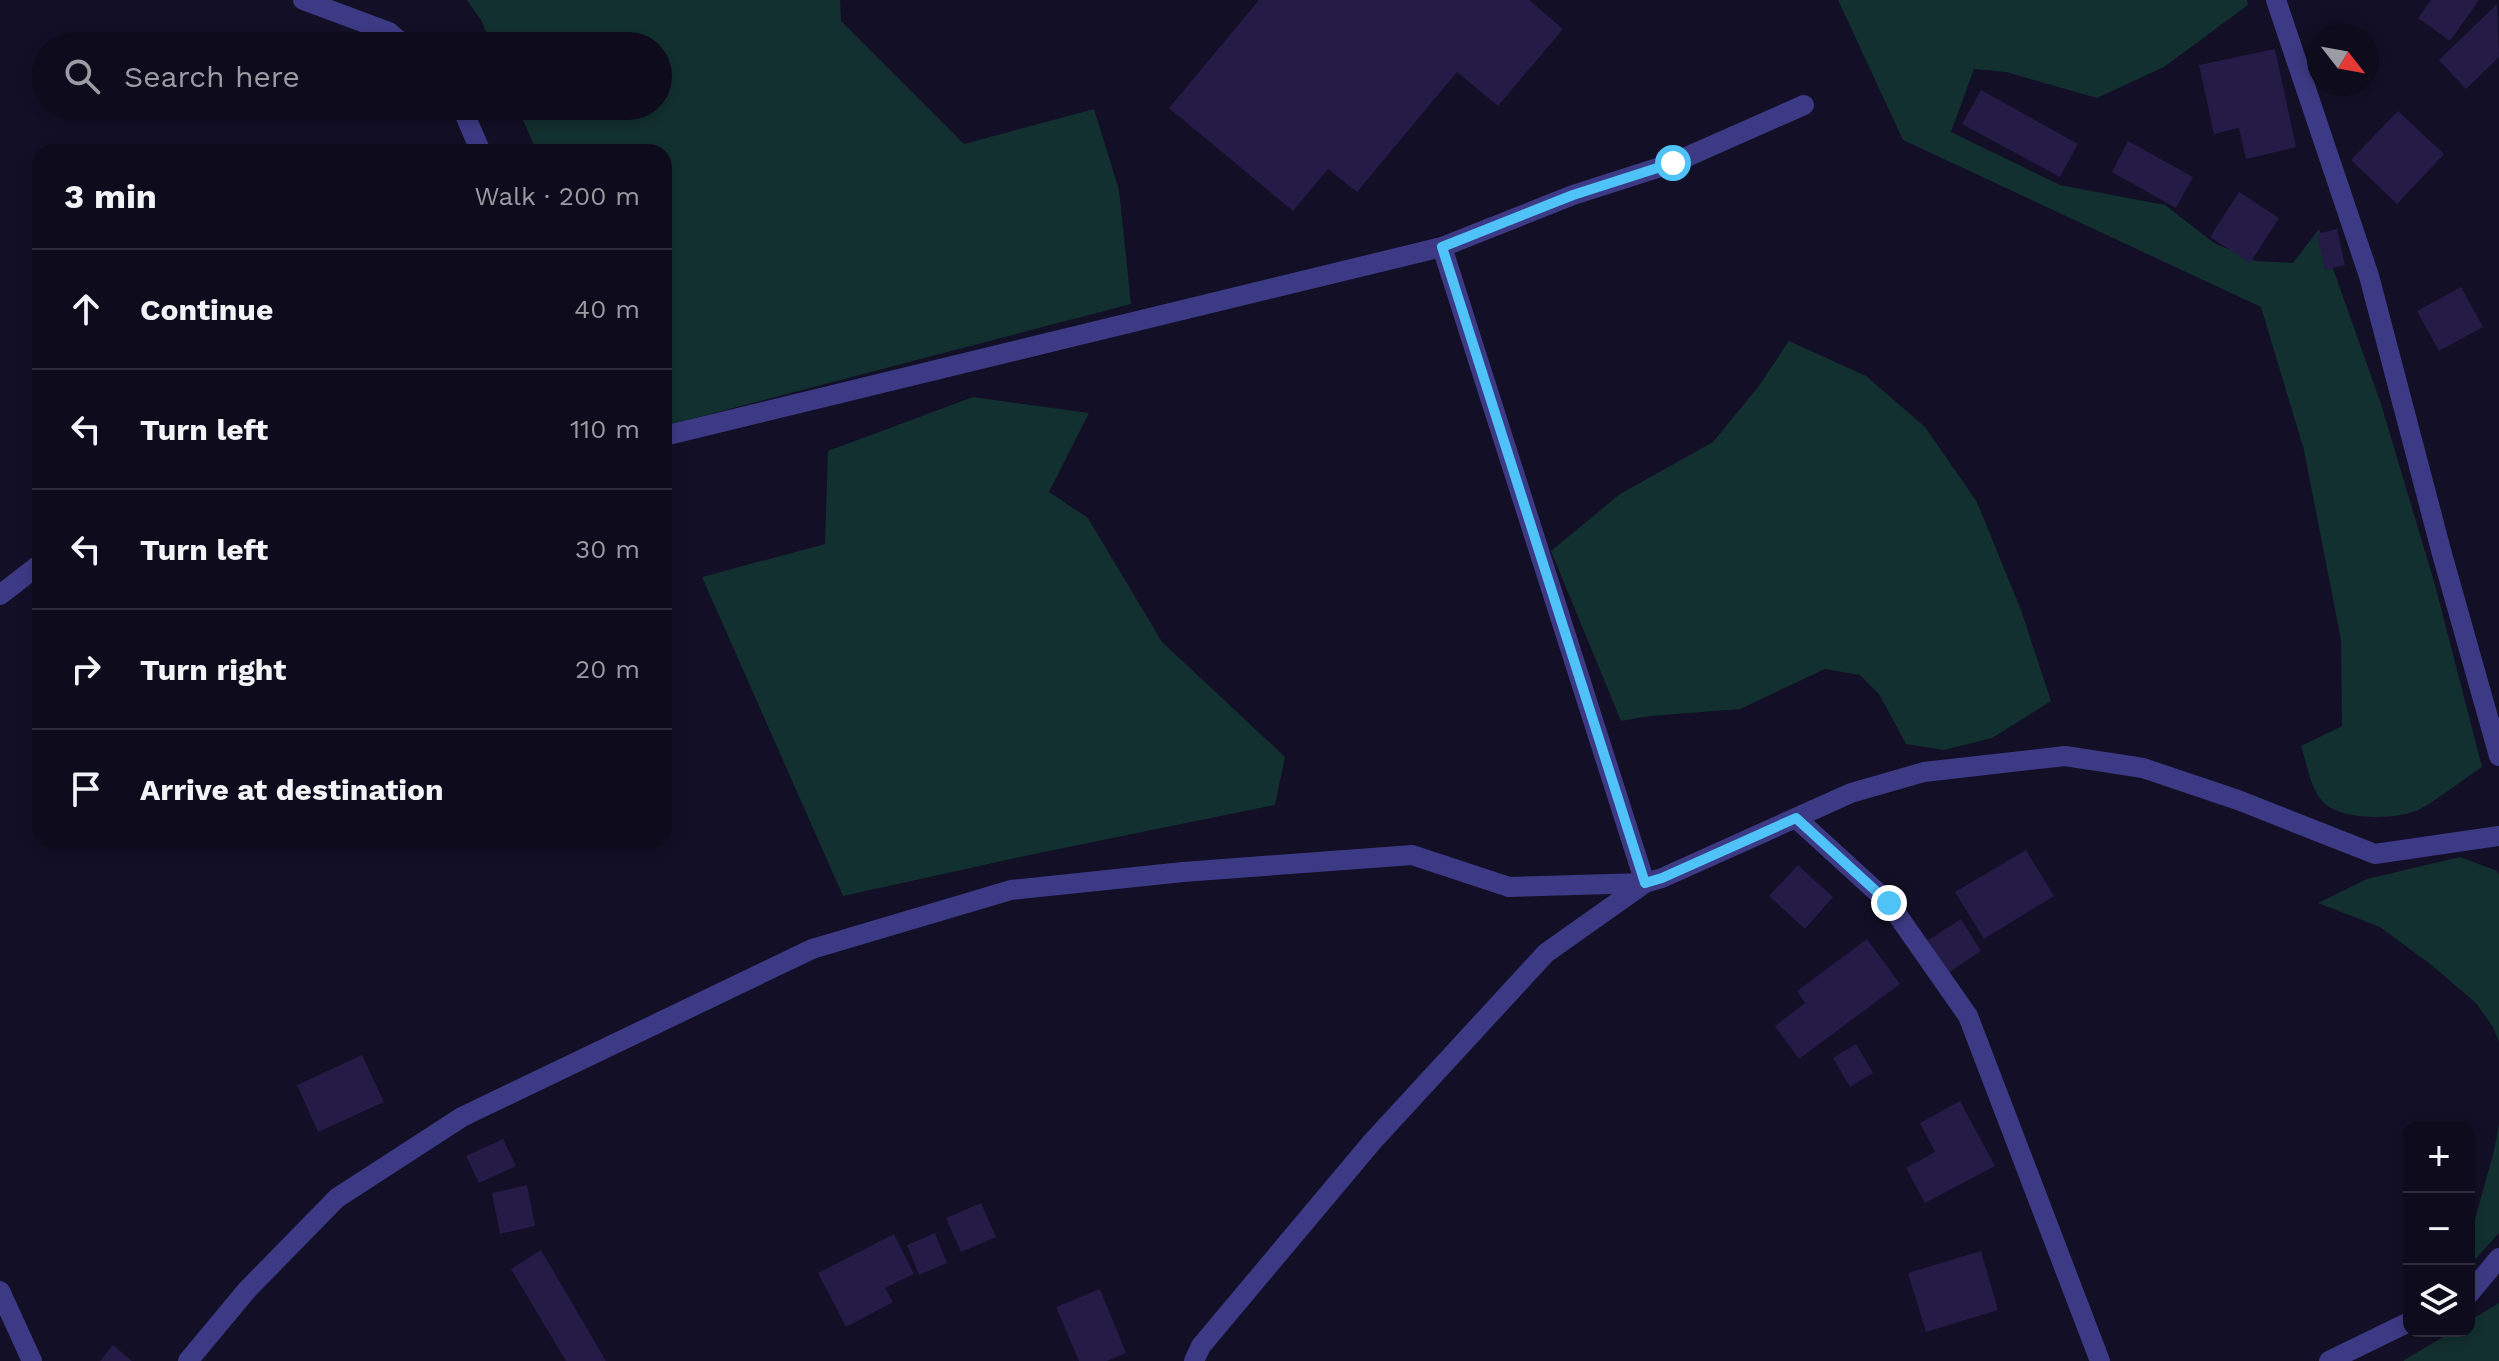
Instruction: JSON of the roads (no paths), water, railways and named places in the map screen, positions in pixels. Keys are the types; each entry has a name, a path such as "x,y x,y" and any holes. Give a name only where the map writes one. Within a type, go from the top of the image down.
{"street":[{"path":"303,0 389,32"},
{"path":"2276,0 2369,276 2499,756"},
{"path":"672,434 1442,247 1573,195 1673,163 1804,105"},
{"path":"467,120 478,144"},
{"path":"1442,247 1645,883"},
{"path":"0,595 32,570"},
{"path":"188,1361 247,1290 337,1198 462,1117 812,949 1011,890 1183,872 1412,855 1509,887 1645,883 1851,793 1924,772 2065,756 2143,768 2238,800 2375,854 2499,836"},
{"path":"1796,818 1889,903 1968,1016 2100,1361"},
{"path":"1194,1361 1201,1346 1372,1142 1546,953 1645,883"},
{"path":"2475,1287 2499,1258"},
{"path":"0,1291 32,1361"},
{"path":"2329,1361 2403,1325"}]}
